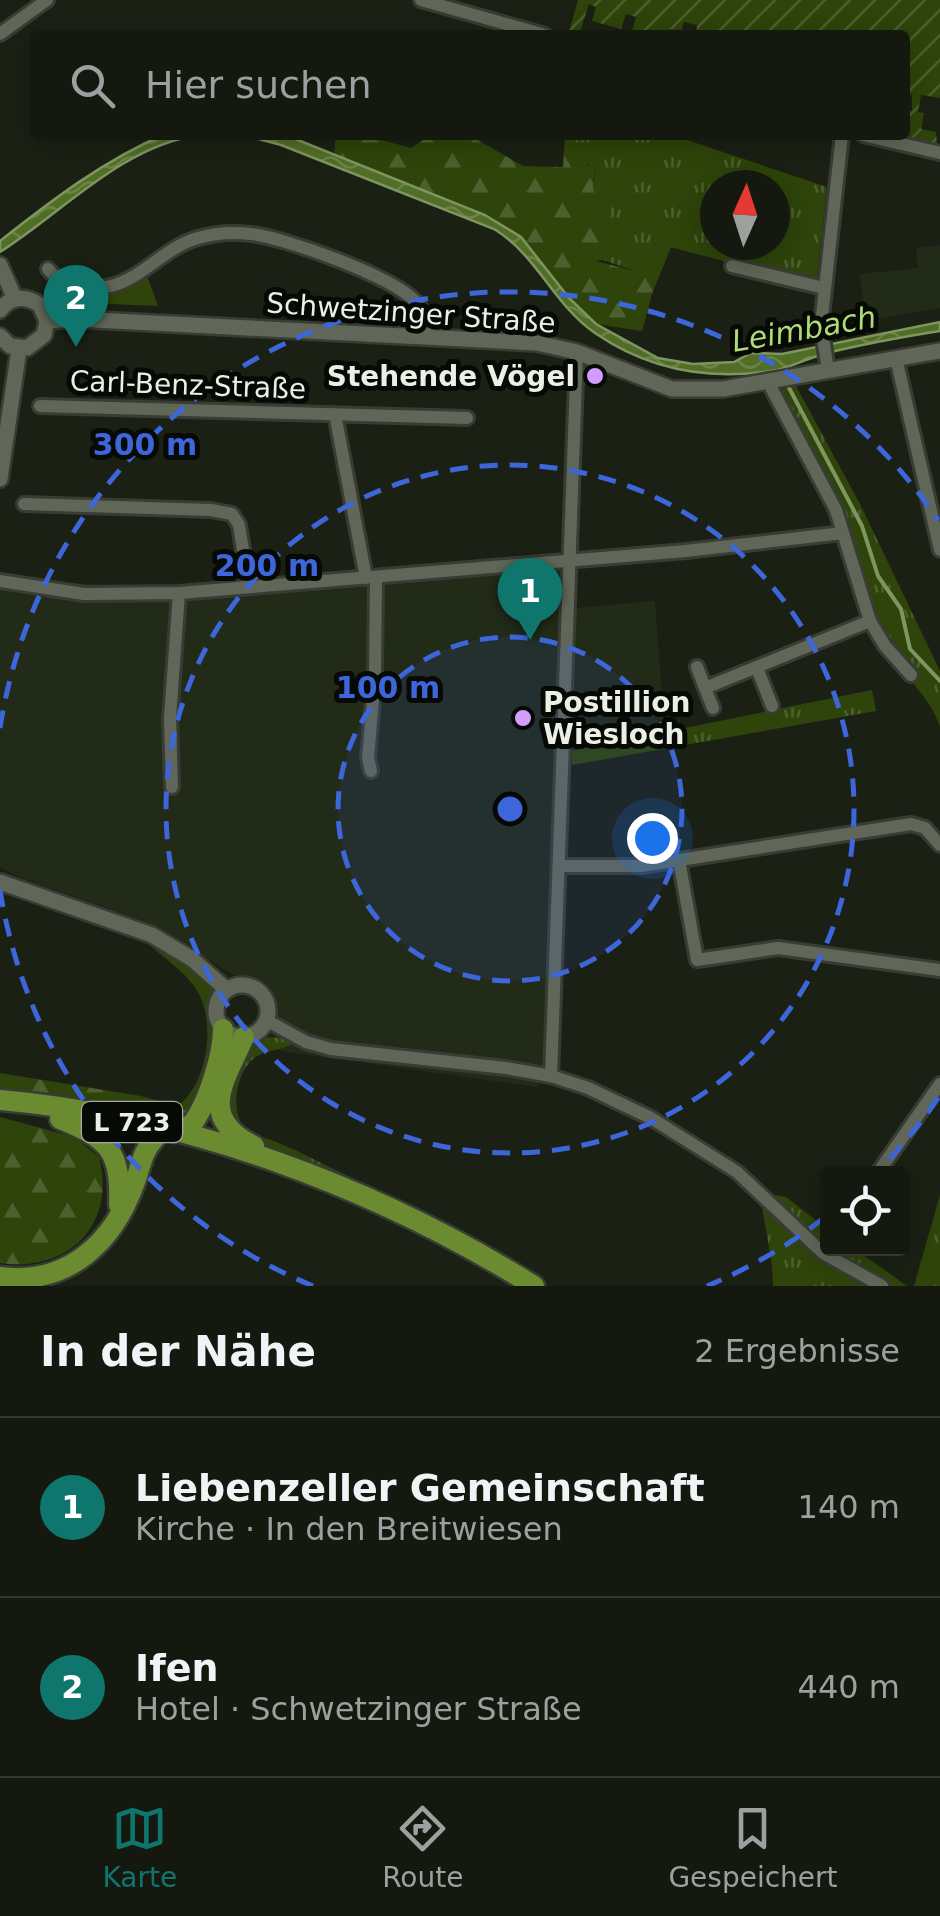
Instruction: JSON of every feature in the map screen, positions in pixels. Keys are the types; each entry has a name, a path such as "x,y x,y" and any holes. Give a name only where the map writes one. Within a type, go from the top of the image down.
{"main road":[{"path":"0,1277 38,1278 65,1272 91,1256 135,1184 142,1156 164,1136 188,1127 200,1110 222,1051 223,1029"},
{"path":"244,1037 226,1075 219,1108 230,1130 262,1155"},
{"name":"L 723","path":"0,1103 122,1119 371,1202"},
{"name":"L 723","path":"0,1103 60,1120 262,1155 343,1185 534,1286"},
{"path":"60,1120 86,1130 108,1146 120,1177 118,1217"}],"street":[{"path":"0,34 47,0"},
{"path":"421,0 526,30"},
{"path":"827,363 822,336 824,288 841,140"},
{"path":"886,140 940,152"},
{"path":"48,269 67,285 94,288 125,280 170,248 194,239 230,234 268,237 302,247 395,287 414,299 424,314 428,336"},
{"path":"0,265 14,298"},
{"path":"732,266 824,288"},
{"path":"0,310 14,298 32,300 40,305 47,321 40,341 20,348 10,346 0,336"},
{"name":"Schwetzinger Straße","path":"47,321 76,318 510,340 576,352 672,389 722,389 778,380 827,363 940,351"},
{"path":"0,479 20,348"},
{"path":"551,1076 576,352"},
{"path":"896,358 940,550"},
{"path":"778,380 836,510 870,621 885,646 911,675"},
{"name":"Carl-Benz-Straße","path":"40,406 466,418"},
{"name":"Carl-Benz-Straße","path":"335,414 371,578 375,676 368,758 371,771"},
{"path":"24,504 232,514 238,525 249,587"},
{"path":"0,581 84,594 179,592 569,562 843,533"},
{"path":"172,787 170,718 179,592"},
{"path":"705,688 870,621"},
{"path":"697,668 713,708"},
{"path":"757,668 772,706"},
{"path":"560,866 632,867 911,824 925,828 940,845"},
{"path":"679,860 696,960 778,948 940,970"},
{"path":"0,882 152,935 192,959 226,990"},
{"path":"0,894 29,893"},
{"path":"246,986 266,1002 266,1020 258,1032 244,1037 232,1035 223,1029 216,1012 218,1000 226,990 246,986"},
{"path":"266,1020 306,1042 331,1049 448,1060 551,1076 620,1103 696,1144 757,1188 820,1245"},
{"path":"884,1166 940,1084"},
{"path":"834,1256 882,1286"}],"shaded area":[{"path":"940,245 940,308 865,321 860,274 918,268 916,248"},
{"path":"565,556 573,608 655,601 665,733 563,755 551,1076 536,1087 280,1051 271,998 262,986 239,978 151,924 0,867 0,578 223,593"}],"green space":[{"path":"578,0 940,0 940,98 921,95 918,112 924,113 921,129 936,132 937,144 910,140 910,30 696,30 697,25 684,22 682,30 632,30 636,17 626,14 621,29 592,21 596,7 589,4 581,30 569,30"},
{"path":"336,140 381,140 411,148 422,140 478,140 523,166 563,167 564,151 590,155 587,165 596,168 594,190 610,205 611,212 596,261 634,271 646,241 671,247 642,331 596,324 509,228 334,155"},
{"path":"565,140 687,140 776,170 700,170 700,255 647,241 635,271 595,261 611,212 592,190 596,169 564,151"},
{"path":"790,175 827,187 816,285 720,260 790,260"},
{"path":"146,273 158,306 67,302 54,296 111,295"},
{"path":"795,384 861,506 940,671 940,727 929,704 890,654 878,630 843,533 847,520 782,391"},
{"path":"872,690 876,711 572,765 572,751"},
{"path":"147,943 188,963 217,998 212,1011 219,1037 190,1115 176,1122 129,1114 168,1110 187,1097 204,1060 206,1017 193,985"},
{"path":"269,1037 293,1044 261,1054 246,1068 236,1097 243,1125 254,1135 363,1183 250,1139 237,1130 227,1105 245,1047"},
{"path":"0,1073 141,1096 176,1106 135,1114 65,1106 0,1092"},
{"path":"0,1117 74,1137 99,1157 103,1181 94,1223 66,1252 47,1260 0,1263"},
{"path":"766,1193 786,1197 820,1224 820,1256 865,1256 907,1286 773,1286 761,1201"},
{"path":"940,1195 940,1286 914,1286"}],"water":[{"path":"153,140 178,140 118,167 0,252 0,241 59,196"},
{"path":"262,140 298,140 485,215 521,237 569,298 596,324 658,358 693,364 734,362 751,353 782,354 940,322 940,331 841,350 783,369 753,373 705,373 660,364 616,346 581,322 522,252 494,229"}],"waterway":[{"path":"787,384 862,526 878,576 901,609 910,649 940,681"}],"place":[{"name":"Ifen","path":"76,347"},
{"name":"Stehende Vögel","path":"595,376"},
{"name":"Liebenzeller Gemeinschaft","path":"530,640"},
{"name":"Postillion Wiesloch","path":"523,718"}],"water label":[{"name":"Leimbach","path":"804,329"}]}
